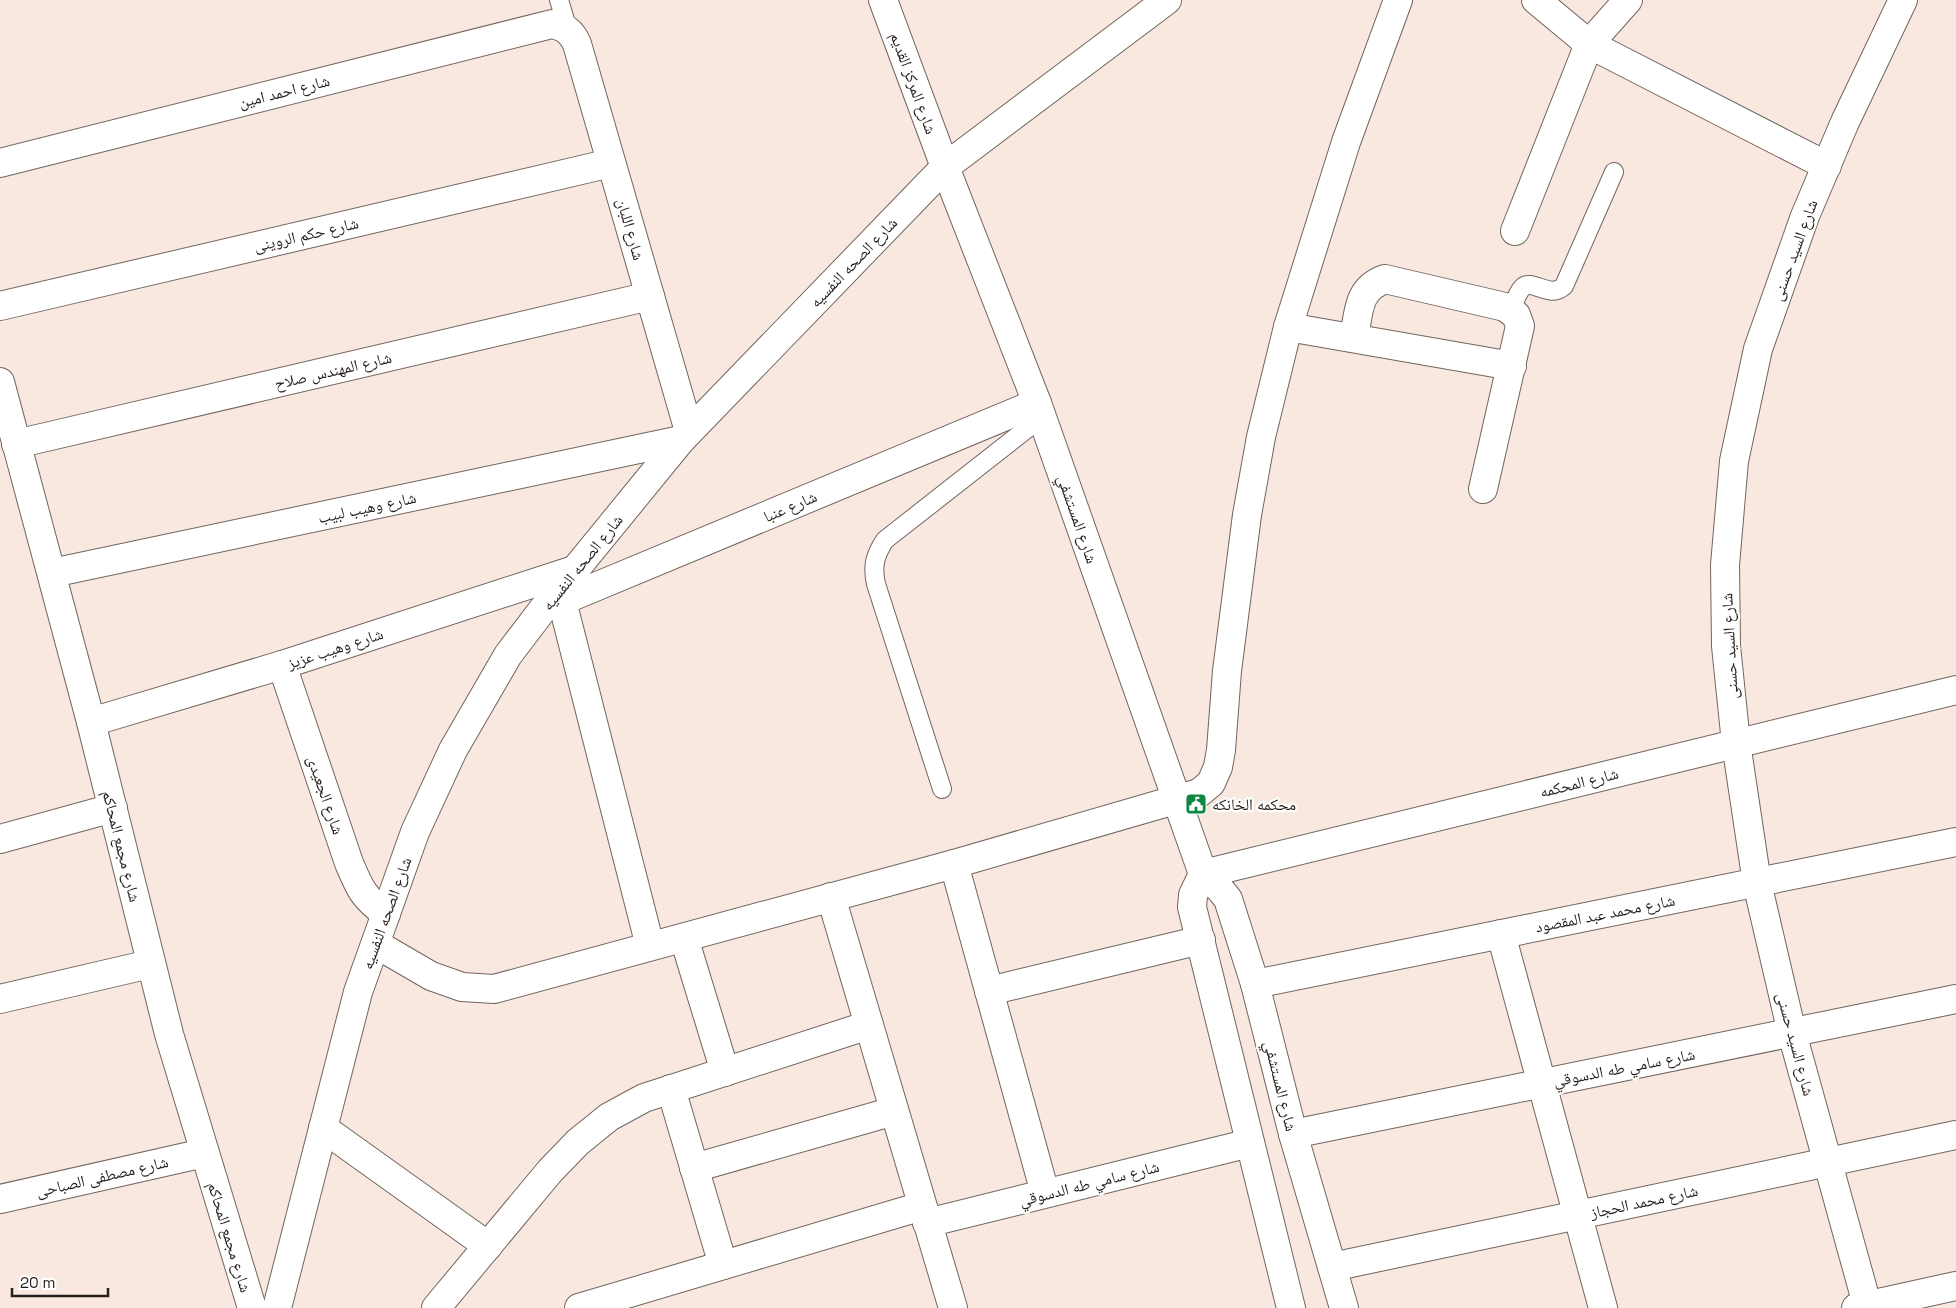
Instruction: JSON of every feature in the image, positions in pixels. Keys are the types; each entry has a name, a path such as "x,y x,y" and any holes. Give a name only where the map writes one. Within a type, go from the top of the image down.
{"street":[{"name":"شارع المركز القديم","path":"883,0 944,167"},
{"name":"شارع الصحه النفسيه","path":"277,1308 358,992 415,832 453,750 508,655 553,605 577,569 685,435 944,167 1167,0"},
{"path":"376,944 431,976 462,987 494,989 954,864 1178,800 1199,793 1211,783 1218,767 1221,750 1227,671 1236,593 1261,437 1288,327 1346,142 1398,0"},
{"path":"1536,0 1589,44 1827,166"},
{"path":"1514,231 1589,44 1628,0"},
{"name":"شارع السيد حسنى","path":"1864,1307 1828,1162 1792,1033 1757,882 1736,743 1726,646 1725,565 1734,460 1758,349 1805,216 1844,122 1903,0"},
{"name":"شارع احمد امين","path":"0,163 552,24 568,30"},
{"name":"شارع اللبان","path":"568,30 574,36 577,44 612,163 650,296 685,435"},
{"name":"شارع حكم الروينى","path":"0,306 612,163"},
{"name":"شارع المستشفي","path":"944,167 1040,410 1203,874 1228,899 1255,984 1293,1134 1344,1308"},
{"path":"1354,338 1362,296 1376,282 1385,279 1505,307 1516,315 1520,326 1483,489"},
{"name":"شارع المهندس صلاح","path":"16,444 650,296"},
{"path":"1288,327 1512,366"},
{"name":"شارع مجمع المحاكم","path":"0,382 4,417 16,444 52,573 169,1034 252,1308"},
{"name":"شارع عنبا","path":"553,605 1040,410"},
{"name":"شارع وهيب لبيب","path":"52,573 685,435"},
{"name":"شارع وهيب عزيز","path":"91,722 282,665 577,569"},
{"path":"553,605 650,946"},
{"name":"شارع الجعيدى","path":"282,665 349,863 359,886 369,902 386,914"},
{"name":"شارع المحكمه","path":"1203,874 1956,690"},
{"path":"0,839 112,808"},
{"name":"شارع محمد عبد المقصود","path":"1255,984 1956,842"},
{"path":"954,864 1045,1194"},
{"path":"1203,874 1193,894 1192,907 1291,1308"},
{"path":"831,897 953,1308"},
{"path":"1501,934 1603,1308"},
{"path":"684,938 725,1072"},
{"path":"989,991 1201,940"},
{"path":"0,1000 150,964"},
{"name":"شارع سامي طه الدسوقي","path":"1293,1134 1956,999"},
{"path":"436,1308 550,1171 578,1142 609,1117 644,1098 869,1025"},
{"path":"670,1089 723,1265"},
{"path":"694,1168 894,1111"},
{"path":"323,1128 488,1246"},
{"name":"شارع محمد الحجاز","path":"1332,1266 1956,1135"},
{"name":"شارع سامي طه الدسوقي","path":"579,1308 723,1265 925,1214 1045,1194 1250,1142"},
{"name":"شارع مصطفى الصباحى","path":"0,1200 204,1153"},
{"path":"1864,1307 1956,1286"}],"lane":[{"path":"559,0 568,30"},
{"path":"1511,310 1521,288 1525,286 1534,285 1550,291 1564,286 1614,172"},
{"path":"942,789 876,584 874,561 878,550 885,540 1040,410"}],"place":[{"name":"محكمه الخانكه","path":"1196,804"}]}
